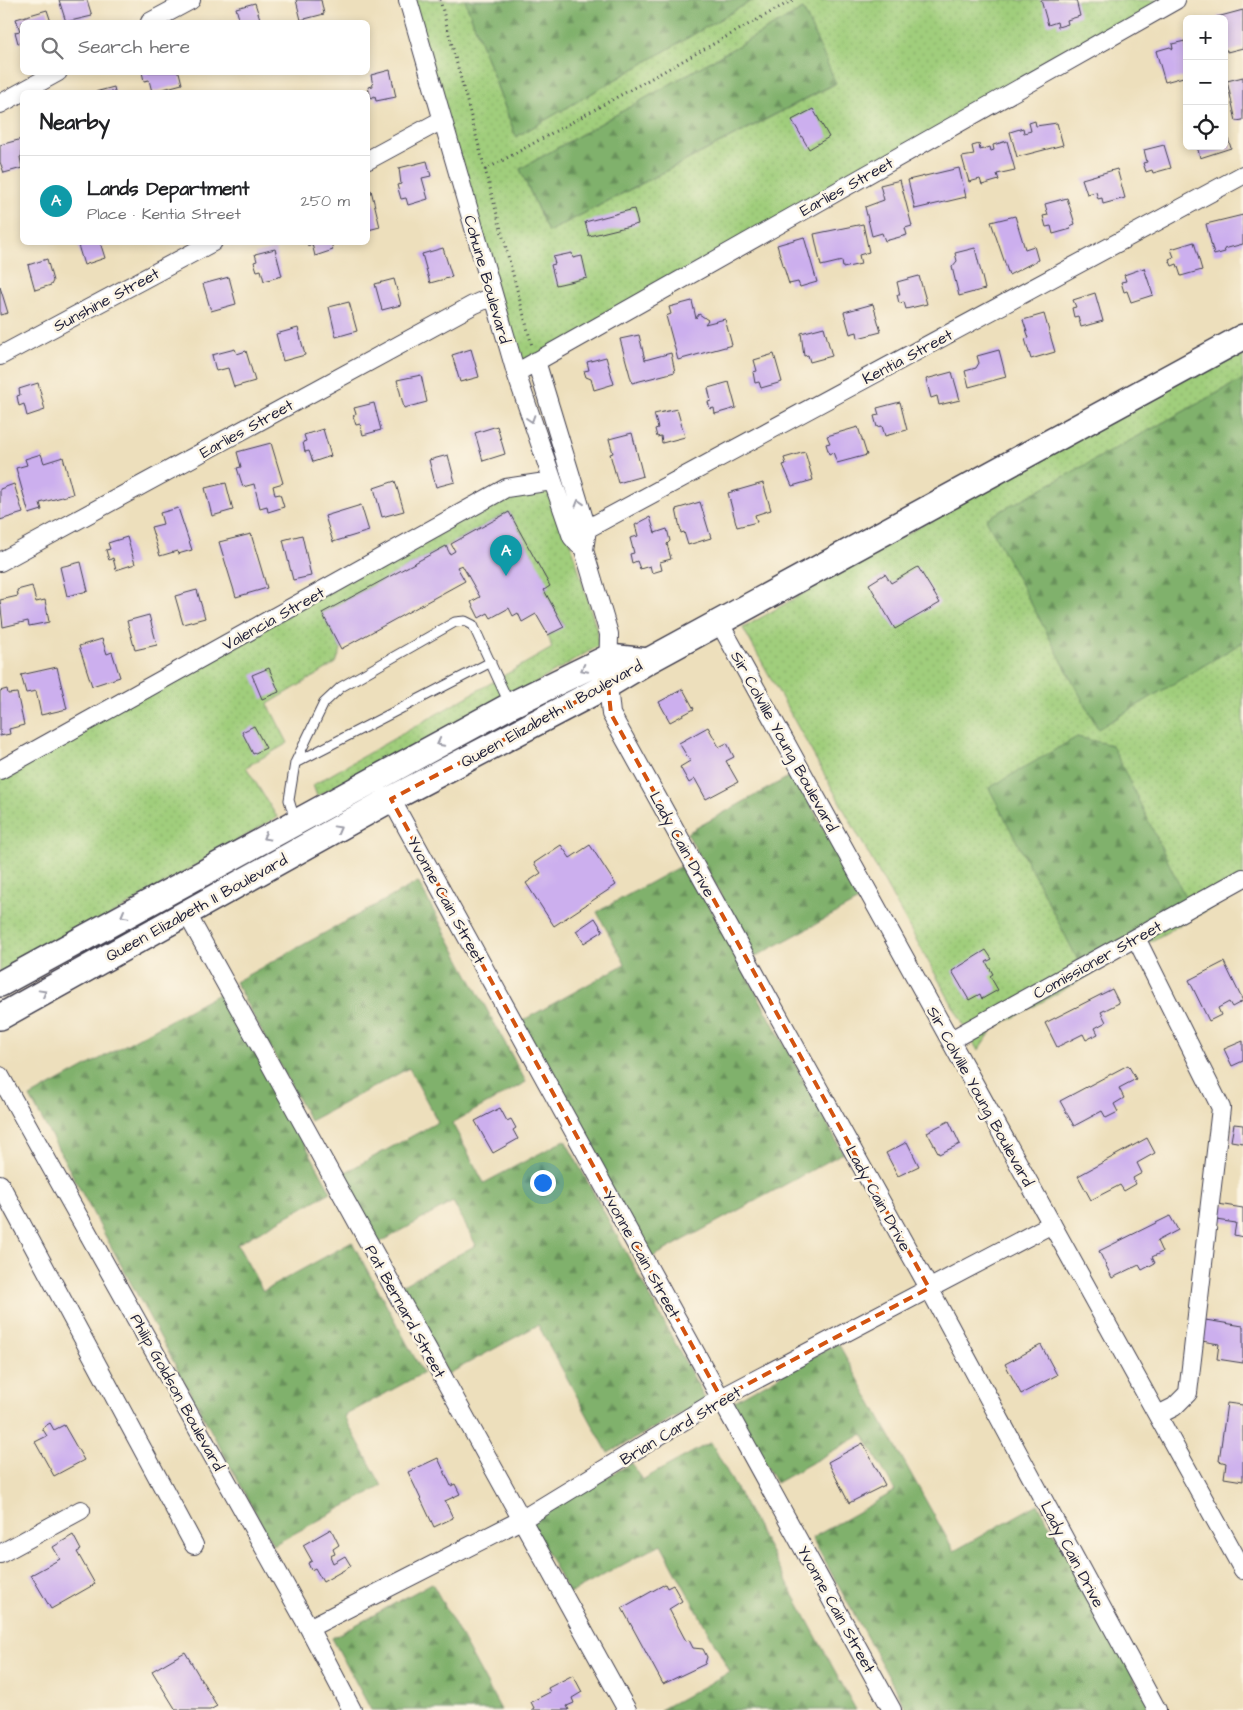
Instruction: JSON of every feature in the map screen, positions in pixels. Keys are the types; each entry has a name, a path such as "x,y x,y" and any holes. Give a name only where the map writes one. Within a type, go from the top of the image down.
{"street":[{"path":"154,20 191,0"},
{"name":"Cohune Boulevard","path":"408,0 492,296 516,373 552,481 579,533"},
{"name":"Earlies Street","path":"516,373 1176,0"},
{"path":"25,90 53,75"},
{"path":"0,104 20,93"},
{"path":"370,159 442,120"},
{"name":"Kentia Street","path":"579,533 1243,175"},
{"name":"Sunshine Street","path":"0,356 207,245"},
{"name":"Earlies Street","path":"0,562 492,296"},
{"path":"648,660 1243,336"},
{"name":"Cohune Boulevard","path":"536,361 579,533 608,634 609,657"},
{"name":"Valencia Street","path":"0,770 506,488 552,481"},
{"name":"Sir Colville Young Boulevard","path":"719,622 1243,1570"},
{"name":"Queen Elizabeth II Boulevard","path":"0,984 296,820 510,705 609,657 648,660"},
{"name":"Lady Cain Drive","path":"609,657 608,685 611,714 929,1288 1158,1710"},
{"name":"Queen Elizabeth II Boulevard","path":"0,1017 391,799 608,685 648,660"},
{"path":"510,705 523,730"},
{"name":"Yvonne Cain Street","path":"391,799 892,1710"},
{"path":"296,820 308,845"},
{"name":"Comissioner Street","path":"951,1040 1243,878"},
{"name":"Pat Bernard Street","path":"186,912 627,1710"},
{"path":"1136,938 1221,1108 1188,1393 1174,1407 1158,1415"},
{"name":"Philip Goldson Boulevard","path":"0,1076 309,1628 352,1710"},
{"path":"0,1184 194,1545"},
{"name":"Brian Card Street","path":"309,1628 521,1520 721,1398 1052,1224"},
{"path":"0,1554 81,1510"}],"lane":[{"path":"296,820 288,800 295,763 324,703 341,687 455,622 465,621 473,625 510,705"},
{"path":"295,763 491,662"}],"path":[{"path":"440,0 536,361"},
{"path":"485,170 793,0"}],"highlighted area":[{"path":"608,685 611,714 929,1288 721,1398 391,799"}],"green space":[{"path":"409,0 465,0 516,137 753,0 1176,0 516,373","holes":["803,9 835,84 548,232 520,169"]},
{"path":"465,0 753,0 516,137"},
{"path":"803,9 836,83 548,232 520,169"},
{"path":"1243,341 1243,379 987,519 1098,728 1243,642 1243,890 993,1029 978,1051 743,628"},
{"path":"1243,379 1243,642 1098,729 986,519"},
{"path":"552,481 597,631 598,646 512,697 317,796 313,785 552,648 548,635 564,626 544,590 549,586 509,512 322,613 341,649 336,663 268,704 288,743 246,767 277,817 0,981 0,770 506,488"},
{"path":"1077,737 1112,745 1189,905 1082,968 989,788"},
{"path":"794,774 862,899 755,957 687,833"},
{"path":"686,863 843,1153 649,1259 520,1022 625,964 597,912"},
{"path":"418,882 526,1082 452,1123 484,1183 565,1140 706,1400 608,1453 538,1325 448,1374 401,1286 476,1245 453,1202 379,1243 342,1174 438,1122 409,1068 310,1121 235,982"},
{"path":"222,992 331,1192 237,1244 263,1291 352,1242 423,1373 344,1416 382,1486 273,1545 30,1097"},
{"path":"838,1343 954,1551 1038,1504 1152,1710 907,1710 812,1538 895,1491 863,1434 776,1483 731,1403"},
{"path":"711,1442 856,1710 660,1710 730,1672 661,1544 569,1594 529,1519 632,1463 642,1480"},
{"path":"432,1583 501,1710 371,1710 332,1638"}],"building":[{"path":"59,0 87,0 92,16 65,20"},
{"path":"296,0 321,0 324,14 301,20"},
{"path":"1041,0 1076,0 1080,16 1067,20 1068,24 1058,27 1057,22 1048,25"},
{"path":"255,3 260,20 239,20 236,8"},
{"path":"47,10 50,20 20,20 20,31 16,19"},
{"path":"1243,10 1243,48 1228,52 1228,15 1224,15"},
{"path":"20,31 20,42 18,43 15,32"},
{"path":"1183,41 1183,77 1165,82 1156,51 1170,47 1173,49 1172,44"},
{"path":"390,70 396,97 376,101 375,96 371,98 368,87 373,86 371,75"},
{"path":"143,75 180,75 182,84 160,90 152,90 149,80 144,81"},
{"path":"1243,77 1243,120 1236,121 1228,81"},
{"path":"114,87 115,90 103,90"},
{"path":"813,109 829,137 809,149 792,120"},
{"path":"1035,121 1036,126 1057,123 1063,145 1017,157 1010,132 1023,128 1024,133 1031,131 1029,123"},
{"path":"1228,138 1231,148 1228,149"},
{"path":"20,140 20,169 4,173 0,162 0,145"},
{"path":"1007,141 1015,170 997,174 999,180 982,185 980,179 969,182 962,157 974,155 972,146 979,144 980,150 990,147 991,151 994,150 993,145"},
{"path":"1164,145 1171,168 1153,173 1152,170 1146,172 1143,163 1147,162 1144,150"},
{"path":"1198,150 1225,150 1200,158"},
{"path":"427,161 431,176 422,178 428,199 408,205 406,198 401,199 397,185 401,184 399,168"},
{"path":"959,168 966,197 915,209 908,180"},
{"path":"1117,169 1125,198 1103,204 1102,198 1098,199 1096,192 1087,194 1082,179"},
{"path":"900,180 912,226 905,228 907,235 885,241 882,233 872,236 865,207 884,200 880,185"},
{"path":"370,190 380,227 370,230"},
{"path":"1067,198 1075,224 1070,226 1071,229 1053,234 1051,226 1046,227 1043,216 1048,215 1045,204"},
{"path":"634,209 638,224 589,236 585,222"},
{"path":"1243,215 1243,244 1224,249 1225,252 1214,255 1206,224"},
{"path":"1015,216 1025,249 1034,246 1038,260 1009,275 991,222"},
{"path":"863,224 869,252 859,255 861,264 843,268 842,261 821,266 814,234"},
{"path":"804,237 817,282 800,287 798,282 789,284 777,245"},
{"path":"1194,242 1202,270 1181,276 1177,264 1172,266 1169,259 1174,257 1171,249"},
{"path":"78,245 101,245 105,258 84,265"},
{"path":"312,245 332,245 333,250 315,256"},
{"path":"443,248 452,277 430,283 422,254"},
{"path":"975,248 985,289 959,296 952,267 957,261 955,253"},
{"path":"275,249 282,276 264,281 261,270 257,271 254,262 257,261 255,254"},
{"path":"572,253 573,258 582,256 587,278 556,285 551,265 555,264 553,257"},
{"path":"47,259 53,281 51,285 35,290 28,265"},
{"path":"1144,268 1153,295 1131,302 1127,291 1124,292 1121,282 1126,281 1124,275"},
{"path":"919,276 927,304 906,309 904,302 899,303 897,295 900,295 897,282"},
{"path":"229,277 236,304 211,311 203,284"},
{"path":"394,279 401,305 382,310 375,284"},
{"path":"0,287 8,313 0,315"},
{"path":"1095,293 1103,321 1081,327 1078,316 1074,317 1072,308 1076,307 1073,300"},
{"path":"692,301 696,318 699,314 708,320 705,324 725,319 732,345 678,360 666,316 671,314 669,307"},
{"path":"349,302 357,331 336,337 329,307"},
{"path":"873,304 881,332 858,338 857,332 850,334 844,312"},
{"path":"1044,314 1055,352 1031,359 1025,339 1029,338 1023,320"},
{"path":"824,327 832,356 810,362 808,355 804,356 801,333"},
{"path":"298,328 305,355 283,361 276,334"},
{"path":"639,335 645,360 671,353 675,372 632,383 620,339"},
{"path":"235,349 237,354 246,351 255,381 234,387 228,368 216,371 212,355"},
{"path":"471,349 479,377 460,382 452,355"},
{"path":"999,350 1006,377 969,387 965,371 976,368 979,363 977,356"},
{"path":"774,354 782,382 761,388 759,382 755,383 753,372 757,371 754,360"},
{"path":"606,357 614,384 594,390 591,379 586,377 584,371 589,370 587,362"},
{"path":"952,372 960,400 939,405 937,396 931,398 926,379"},
{"path":"421,375 427,402 404,408 397,380"},
{"path":"729,382 736,408 715,414 714,408 710,409 708,402 711,401 708,388"},
{"path":"38,383 45,410 27,416 24,404 19,406 17,396 20,395 19,389"},
{"path":"900,402 907,430 885,436 882,426 877,427 874,416 879,415 877,408"},
{"path":"374,403 381,430 363,435 360,424 356,425 353,416 356,414 354,408"},
{"path":"677,409 685,437 662,443 661,436 657,437 655,429 658,428 654,414"},
{"path":"497,426 505,454 483,461 475,433"},
{"path":"858,427 867,455 837,463 833,452 829,454 826,444 830,443 827,436"},
{"path":"323,429 331,456 313,462 309,451 305,452 303,442 306,441 304,435"},
{"path":"632,433 643,476 618,483 610,454 613,453 609,439"},
{"path":"271,443 283,483 273,486 275,495 280,494 284,507 268,512 267,506 260,508 254,484 243,487 237,468 241,467 237,452"},
{"path":"805,452 813,480 792,486 783,465 786,464 784,458"},
{"path":"41,454 44,463 63,457 73,494 40,503 42,510 29,514 16,468 27,465 25,459"},
{"path":"448,455 455,482 436,487 429,460"},
{"path":"395,481 404,511 382,517 374,488"},
{"path":"226,483 233,510 212,516 205,488"},
{"path":"763,483 771,510 755,515 757,522 737,527 728,493"},
{"path":"14,484 23,513 0,520 0,489"},
{"path":"700,502 711,538 688,545 684,532 681,533 676,509"},
{"path":"361,505 369,531 333,542 325,516"},
{"path":"178,508 192,550 178,554 177,551 160,556 151,527 163,524 160,513"},
{"path":"509,512 550,586 544,590 564,627 548,635 536,614 522,622 518,613 513,616 509,608 491,618 488,613 479,618 471,602 480,597 462,565 457,567 465,581 341,649 322,613 446,546 450,554 455,551 451,544"},
{"path":"650,517 655,533 667,529 670,541 667,544 671,559 660,562 662,570 652,573 650,566 640,569 637,561 632,563 630,554 634,553 630,538 638,536 635,525"},
{"path":"251,534 267,588 236,597 219,542"},
{"path":"302,535 311,576 293,580 283,540"},
{"path":"127,537 135,564 116,570 113,558 109,560 106,550 110,549 108,543"},
{"path":"81,562 88,591 67,596 60,567"},
{"path":"918,567 940,603 895,629 869,584 885,574 891,583"},
{"path":"32,586 36,602 45,600 49,622 29,626 28,621 3,627 0,600 18,596 17,590"},
{"path":"197,590 205,618 183,624 175,596"},
{"path":"149,615 157,645 135,650 127,621"},
{"path":"102,639 107,654 112,652 120,677 92,686 79,646"},
{"path":"57,667 67,709 41,715 36,691 26,693 21,675"},
{"path":"269,668 279,692 262,699 252,675"},
{"path":"7,689 8,694 17,693 24,725 9,729 10,734 0,736 0,691"},
{"path":"683,689 694,709 670,722 659,702"},
{"path":"254,726 266,748 253,754 242,732"},
{"path":"708,727 719,747 727,743 734,757 726,761 738,782 706,799 695,779 689,783 680,767 690,761 679,743"},
{"path":"561,845 570,858 590,845 616,885 554,926 526,883 541,873 534,863"},
{"path":"595,918 603,931 584,943 576,931"},
{"path":"986,950 992,959 986,962 993,974 990,976 998,990 982,999 980,994 969,1000 952,971"},
{"path":"1224,962 1243,1001 1232,1007 1229,1002 1218,1008 1221,1015 1209,1021 1189,980"},
{"path":"1112,989 1119,1003 1101,1012 1106,1022 1095,1028 1098,1034 1086,1040 1083,1034 1057,1047 1045,1023"},
{"path":"1243,1041 1243,1061 1232,1066 1224,1049"},
{"path":"1128,1065 1136,1079 1119,1088 1124,1098 1114,1104 1118,1112 1106,1118 1102,1111 1074,1126 1060,1101"},
{"path":"500,1108 507,1121 511,1119 516,1128 513,1130 518,1139 493,1153 475,1121"},
{"path":"949,1121 960,1144 939,1154 927,1132"},
{"path":"1234,1124 1243,1125 1243,1143 1231,1141"},
{"path":"1147,1138 1155,1153 1137,1163 1142,1173 1133,1178 1136,1184 1124,1191 1120,1185 1091,1200 1078,1176"},
{"path":"907,1142 919,1166 898,1176 886,1153"},
{"path":"1218,1204 1243,1208 1243,1237 1234,1235 1236,1223 1216,1220"},
{"path":"1170,1216 1178,1230 1157,1241 1162,1252 1152,1257 1155,1263 1142,1270 1139,1265 1112,1278 1099,1251"},
{"path":"1199,1319 1243,1326 1243,1363 1217,1359 1219,1344 1196,1340"},
{"path":"1041,1345 1057,1375 1021,1394 1005,1364"},
{"path":"1227,1403 1243,1405 1243,1481 1224,1478 1226,1463 1219,1461"},
{"path":"50,1423 54,1430 64,1425 84,1460 54,1476 35,1442 47,1436 42,1428"},
{"path":"863,1443 885,1485 849,1503 828,1462"},
{"path":"438,1458 451,1486 455,1484 460,1494 445,1501 453,1518 434,1527 408,1472"},
{"path":"331,1529 339,1545 333,1549 335,1554 330,1556 333,1563 345,1556 351,1566 323,1582 315,1568 311,1570 308,1563 312,1561 303,1545"},
{"path":"73,1535 81,1550 77,1552 95,1584 51,1609 31,1575 60,1559 53,1547"},
{"path":"665,1584 667,1588 673,1585 682,1601 669,1609 686,1641 689,1640 693,1648 703,1649 707,1657 705,1664 663,1684 622,1608"},
{"path":"185,1652 217,1706 210,1710 176,1710 152,1671"},
{"path":"573,1675 582,1692 572,1698 574,1703 567,1706 569,1710 531,1710 534,1708 531,1702 550,1692 548,1688"}],"place":[{"name":"Lands Department","path":"506,576"}]}
